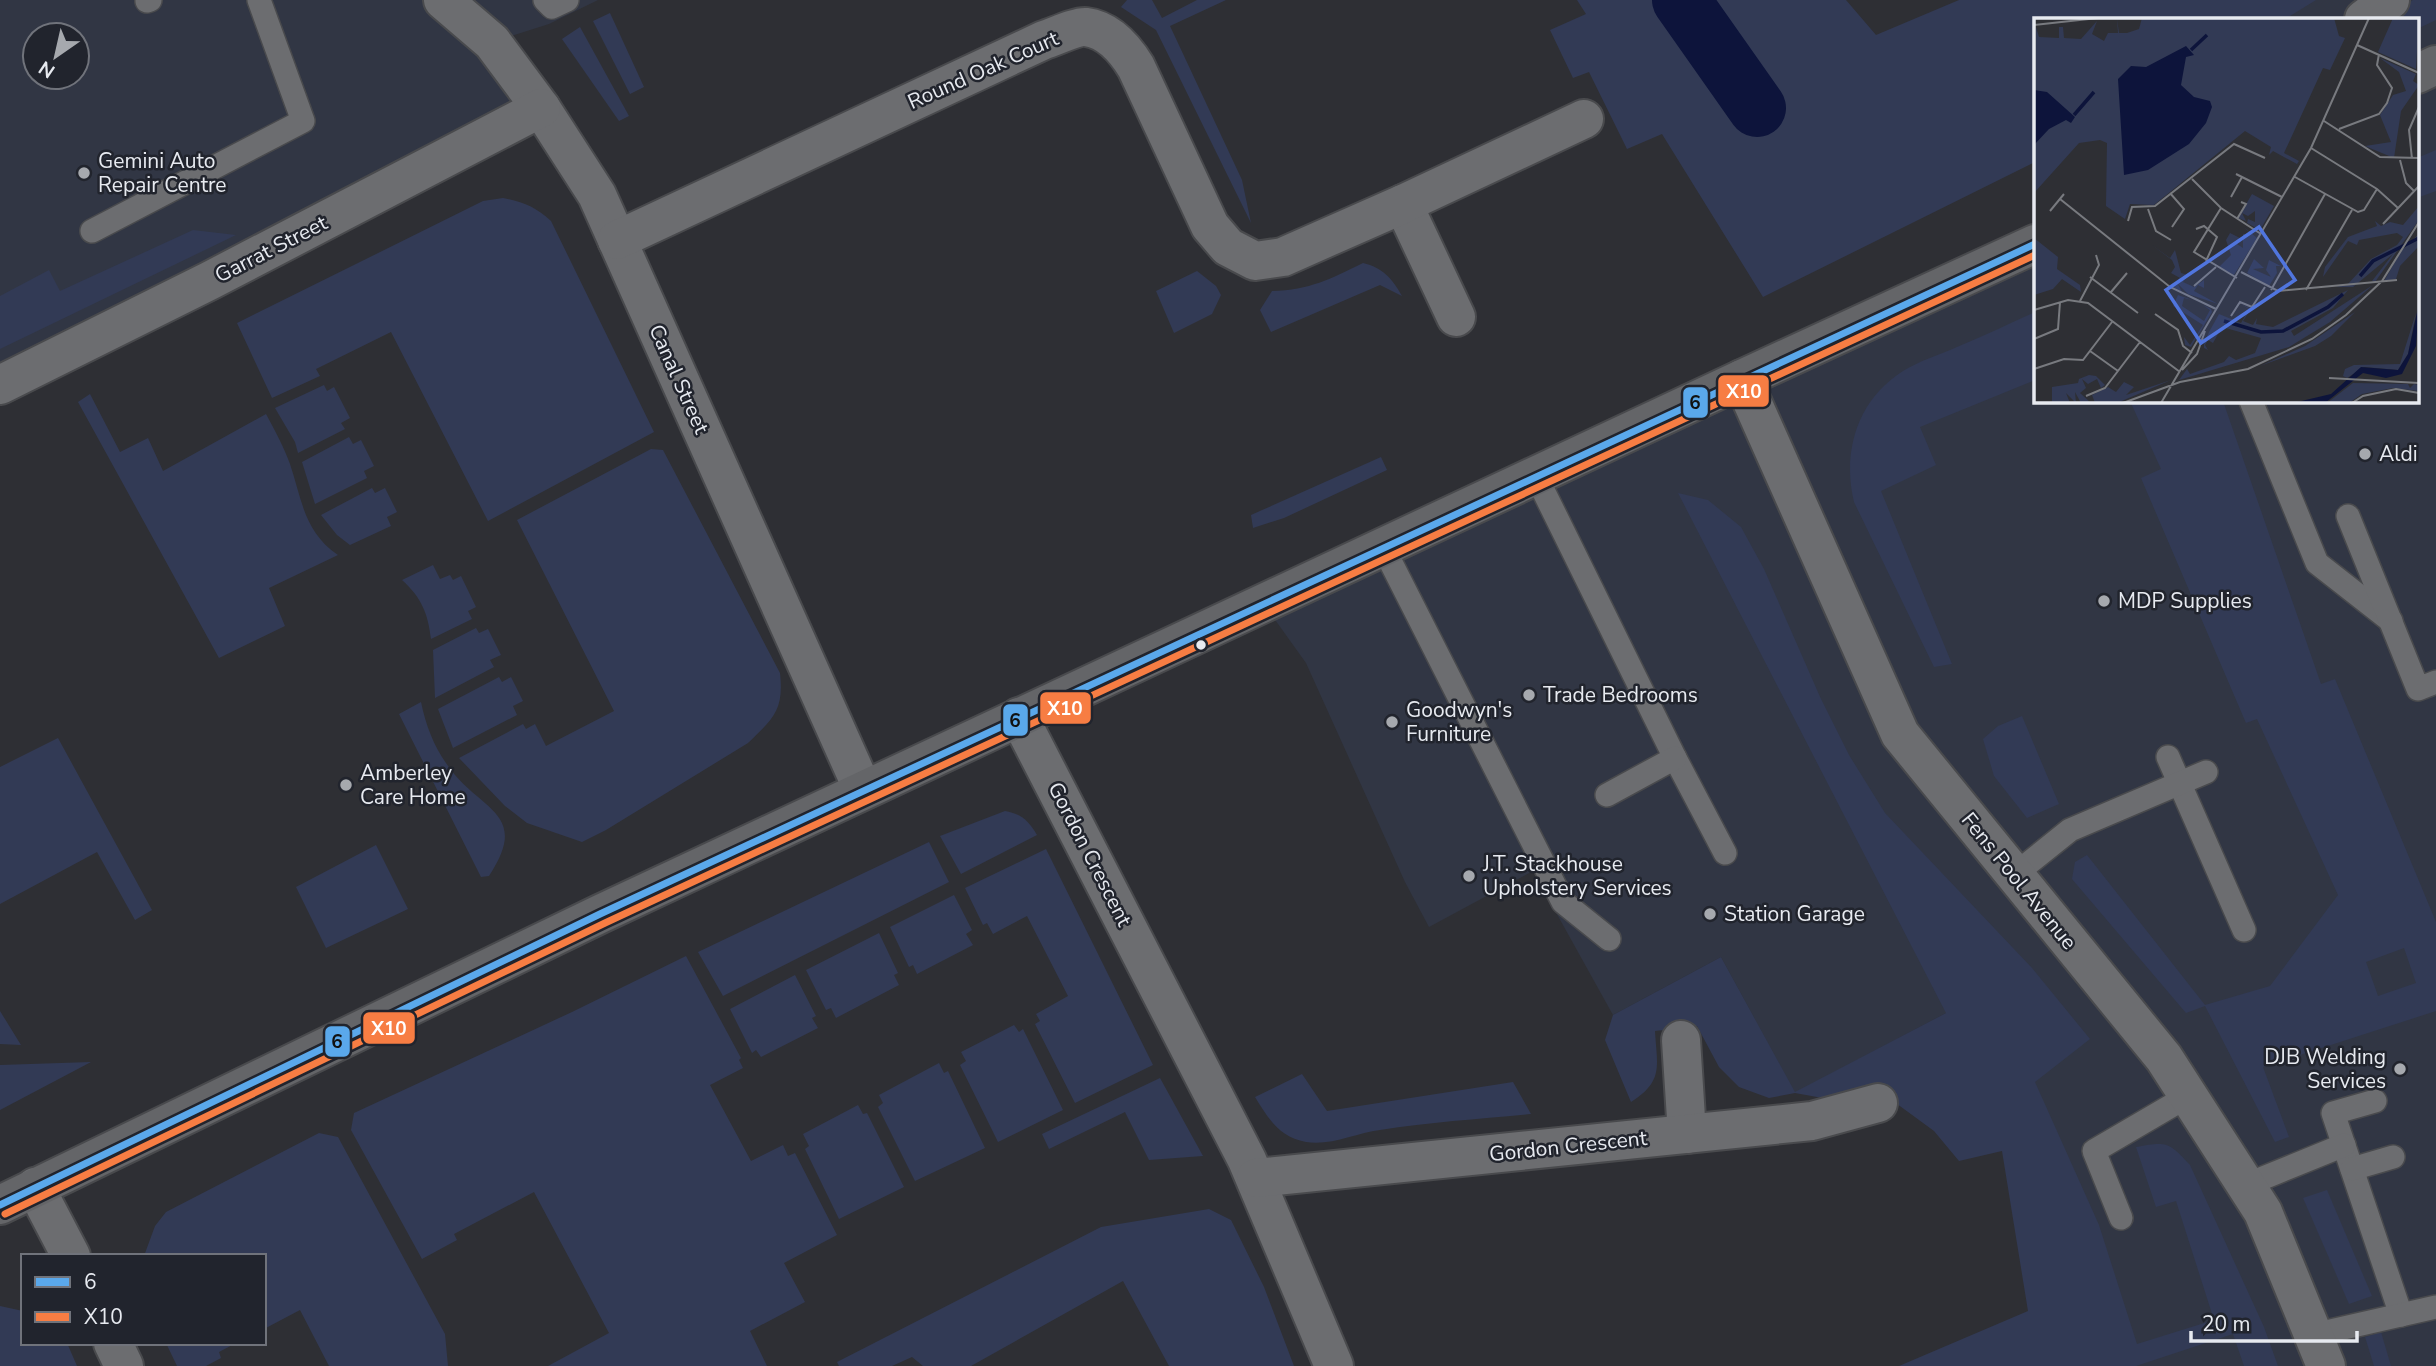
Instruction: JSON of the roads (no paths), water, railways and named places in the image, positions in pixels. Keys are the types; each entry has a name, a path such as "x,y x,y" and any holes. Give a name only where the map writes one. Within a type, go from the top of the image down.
{"main road":[{"path":"2418,74 2436,65"},
{"path":"0,1205 502,961 863,790 2034,244"}],"street":[{"name":"Canal Street","path":"443,0 492,42 541,108 597,195 863,790"},
{"path":"2365,18 2389,0"},
{"name":"Round Oak Court","path":"617,240 1044,40 1084,27 1106,34 1125,48 1210,226 1228,247 1255,261 1283,257 1584,120"},
{"name":"Garrat Street","path":"0,385 209,281 541,108"},
{"path":"1403,204 1457,317"},
{"name":"Fens Pool Avenue","path":"1742,379 1899,734 2164,1058 2263,1212 2320,1351"},
{"name":"Gordon Crescent","path":"1019,717 1256,1178 1334,1366"},
{"path":"1681,1040 1687,1133"},
{"name":"Gordon Crescent","path":"1256,1178 1812,1121 1878,1103"},
{"path":"35,1187 70,1254"},
{"path":"114,1345 124,1366"}],"lane":[{"path":"92,231 303,121 258,0"},
{"path":"545,0 552,7 567,0"},
{"path":"2251,402 2317,563 2391,621"},
{"path":"1536,476 1675,758 1725,853"},
{"path":"2348,516 2418,689 2436,682"},
{"path":"1383,547 1563,902 1609,939"},
{"path":"2168,757 2244,930"},
{"path":"1607,795 1675,758"},
{"path":"2014,875 2070,830 2206,772"},
{"path":"2121,1218 2094,1151 2188,1096"},
{"path":"2375,1101 2333,1113 2401,1315"},
{"path":"2246,1185 2344,1145"},
{"path":"2352,1169 2393,1157"},
{"path":"2320,1351 2401,1315 2436,1307"}],"waterway":[{"path":"1681,0 1757,108"}],"place":[{"name":"Gemini Auto Repair Centre","path":"84,173"},
{"name":"Aldi","path":"2365,454"},
{"name":"MDP Supplies","path":"2104,601"},
{"name":"Trade Bedrooms","path":"1529,695"},
{"name":"Goodwyn's Furniture","path":"1392,722"},
{"name":"Amberley Care Home","path":"346,785"},
{"name":"J.T. Stackhouse Upholstery Services","path":"1469,876"},
{"name":"Station Garage","path":"1710,914"},
{"name":"DJB Welding Services","path":"2400,1069"}]}
